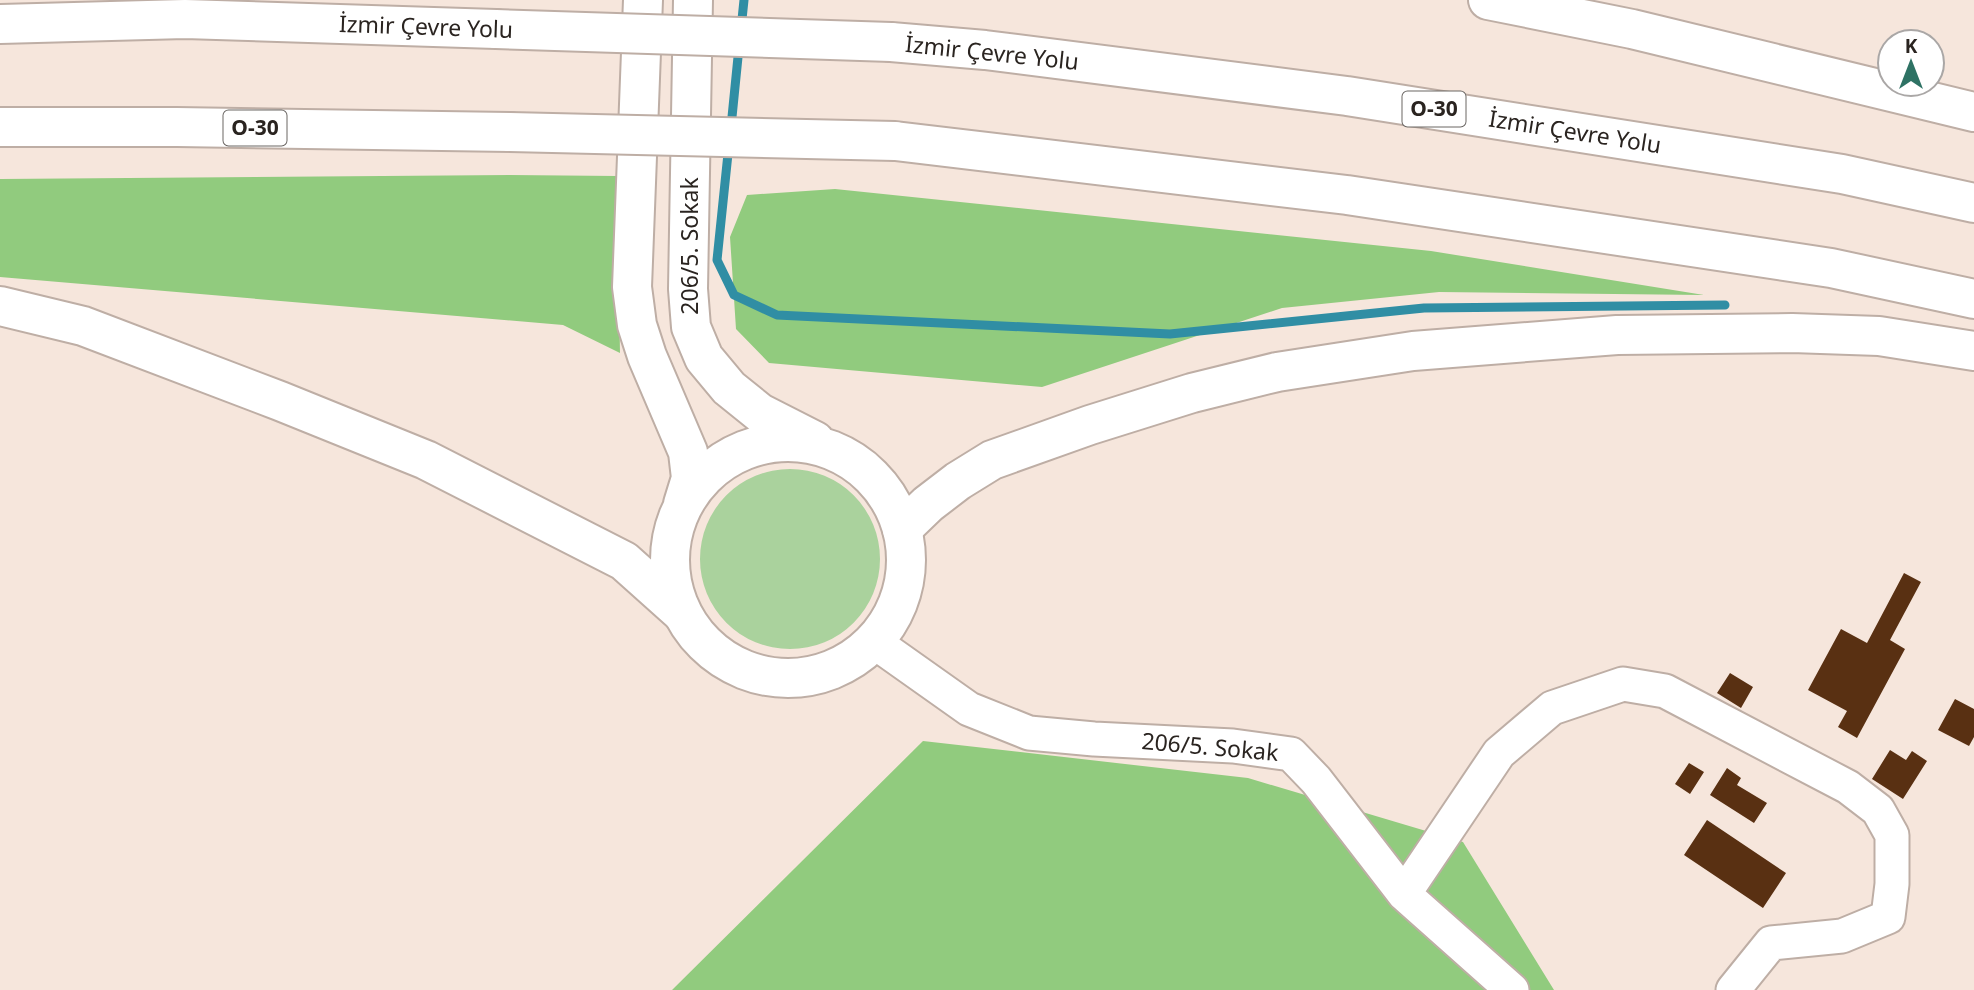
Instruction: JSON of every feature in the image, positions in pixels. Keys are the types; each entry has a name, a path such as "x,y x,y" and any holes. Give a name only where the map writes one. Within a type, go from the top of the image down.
{"main road":[{"path":"643,0 632,287 637,325 643,345 688,452 691,478 674,525 669,569 681,612 693,631 709,648 747,671 769,676 792,677 836,667 856,656 886,626 902,589 906,569 902,529 894,507 881,487 845,456 800,442 777,442 754,447 732,455 713,468 696,485 683,504"},
{"name":"206/5. Sokak","path":"693,0 688,289 691,327 704,358 729,388 760,413 845,456"},
{"path":"1488,0 1632,30 1974,112"},
{"name":"İzmir Çevre Yolu","path":"0,24 185,19 891,42 985,50 1347,96 1842,174 1974,203"},
{"name":"O-30","path":"0,127 510,132 895,141 1347,195 1830,268 1974,299"},
{"path":"0,306 83,326 426,460 624,561 681,612"},
{"path":"902,529 928,504 992,460 1192,393 1277,372 1413,351 1617,335 1792,333 1879,336 1974,351"}],"street":[{"name":"206/5. Sokak","path":"873,641 970,709 1029,733 1233,746 1291,754 1316,780 1404,894 1512,990"},
{"path":"1404,894 1499,753 1552,708 1623,684 1665,691 1848,787 1878,810 1892,835 1892,884 1888,918 1842,936 1771,943 1733,990"}],"green space":[{"path":"617,176 620,353 563,325 0,277 0,179"},
{"path":"835,189 1431,251 1704,295 1439,292 1282,308 1042,387 769,363 736,329 730,237 747,195"},
{"path":"790,469 824,476 853,496 873,525 880,559 873,593 853,622 824,642 790,649 756,642 727,622 707,593 700,559 707,525 727,496 756,476"},
{"path":"923,741 1248,778 1463,842 1554,990 672,990"}],"building":[{"path":"1904,573 1921,582 1890,640 1905,649 1857,738 1838,727 1847,711 1808,690 1841,629 1867,643"},
{"path":"1730,673 1753,687 1741,708 1717,693"},
{"path":"1955,699 1974,709 1974,737 1969,746 1938,730"},
{"path":"1890,750 1906,760 1912,751 1927,761 1903,799 1872,779"},
{"path":"1689,763 1704,772 1690,794 1675,784"},
{"path":"1727,768 1741,778 1737,785 1767,803 1754,823 1710,795"},
{"path":"1707,820 1786,873 1763,908 1684,855"}],"waterway":[{"path":"741,29 744,0"},
{"path":"731,127 739,47"},
{"path":"729,144 717,260 734,295 777,315 1170,334 1424,308 1725,305"}]}
